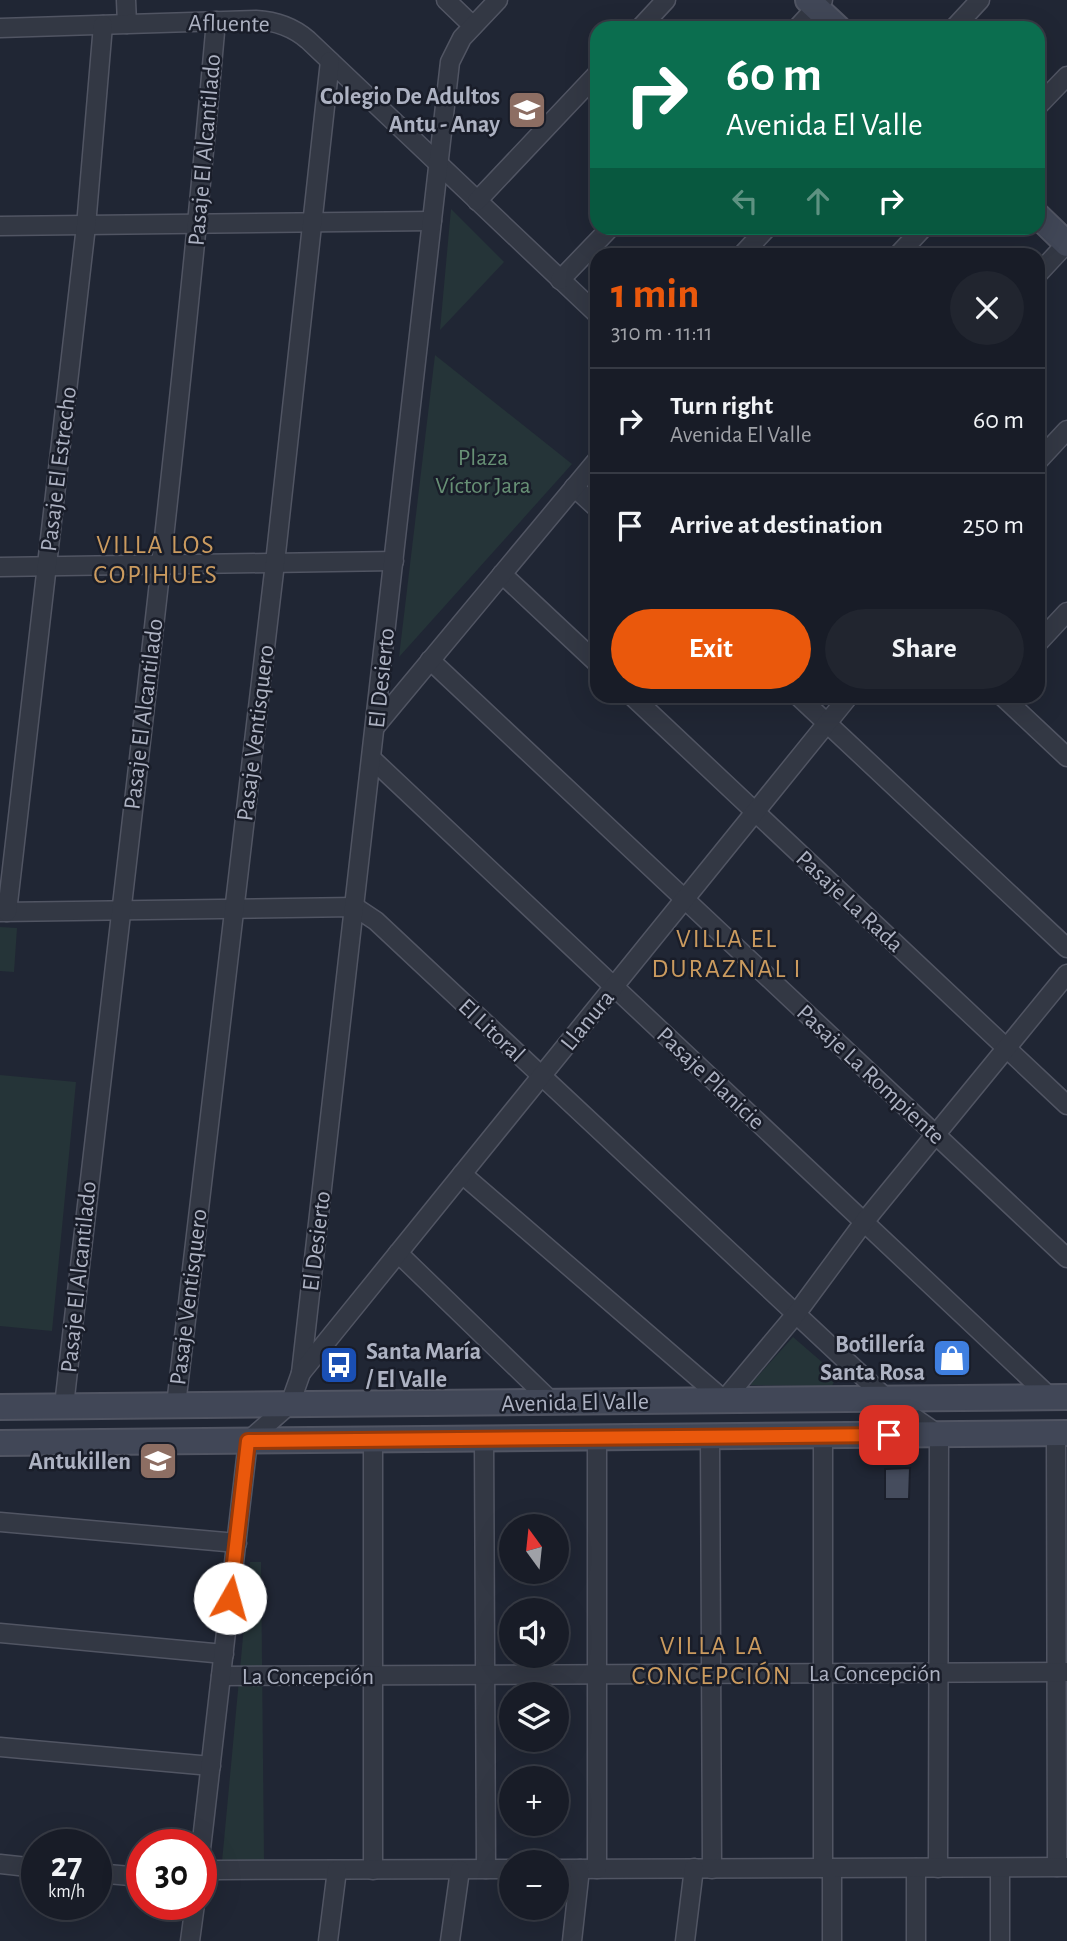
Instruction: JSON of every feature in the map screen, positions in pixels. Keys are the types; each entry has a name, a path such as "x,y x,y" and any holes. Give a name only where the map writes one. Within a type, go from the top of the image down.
{"street":[{"path":"126,0 127,24"},
{"path":"446,0 473,26"},
{"name":"El Desierto","path":"301,1373 450,62 457,46 498,0"},
{"path":"646,21 666,0"},
{"path":"960,21 980,0"},
{"path":"802,21 816,2 832,21"},
{"name":"Afluente","path":"0,28 267,20 284,25 301,34 590,308"},
{"name":"Pasaje El Alcantilado","path":"64,1406 162,564 216,21"},
{"name":"Pasaje El Estrecho","path":"4,912 86,226 103,25"},
{"name":"Pasaje Ventisquero","path":"176,1405 275,563 330,61"},
{"path":"1045,99 1067,76"},
{"path":"477,201 590,81"},
{"path":"0,226 432,221"},
{"path":"1045,223 1067,243 1045,267"},
{"path":"591,248 603,235"},
{"path":"748,248 760,235"},
{"path":"904,248 916,235"},
{"path":"560,280 590,249"},
{"path":"1045,454 1067,430"},
{"path":"375,727 590,468"},
{"path":"574,487 590,502"},
{"path":"0,567 394,561"},
{"path":"502,574 590,656"},
{"path":"1045,636 1067,612"},
{"name":"Pasaje La Rompiente","path":"430,660 1067,1258"},
{"name":"Pasaje La Rada","path":"639,703 1067,1105"},
{"path":"806,703 1067,948"},
{"name":"Llanura","path":"248,1441 290,1404 301,1373 844,703"},
{"path":"1009,703 1067,757"},
{"name":"Pasaje Planicie","path":"372,759 864,1222 1059,1397"},
{"path":"4,912 355,907"},
{"name":"El Litoral","path":"355,907 376,921 887,1399 939,1434"},
{"path":"685,1941 703,1868 718,1437 724,1400 796,1314 864,1222 1067,974"},
{"path":"462,1174 724,1400"},
{"path":"398,1253 552,1402"},
{"name":"Avenida El Valle","path":"0,1407 1059,1397"},
{"path":"569,1869 1062,1867 1061,1433"},
{"name":"Avenida El Valle","path":"0,1443 1061,1433"},
{"path":"939,1434 939,1868"},
{"path":"823,1436 823,1673 827,1868 832,1941"},
{"path":"572,1941 588,1869 597,1675 597,1438"},
{"path":"484,1439 486,1869"},
{"path":"373,1440 373,1870"},
{"path":"203,1829 248,1441"},
{"path":"0,1522 237,1543"},
{"path":"0,1633 224,1654"},
{"name":"La Concepción","path":"221,1676 1062,1672"},
{"path":"0,1747 211,1766"},
{"path":"0,1864 21,1866"},
{"path":"916,1868 916,1941"},
{"path":"1000,1868 1000,1941"},
{"path":"217,1870 499,1869"},
{"path":"328,1941 337,1870"},
{"path":"450,1941 460,1870"},
{"path":"190,1941 193,1920"}],"green space":[{"path":"451,209 504,262 440,330"},
{"name":"Plaza Víctor Jara","path":"435,355 572,464 399,657"},
{"path":"0,927 17,928 14,972 0,971"},
{"path":"0,1075 76,1082 52,1331 0,1326"},
{"path":"793,1337 837,1375 832,1386 750,1385"},
{"path":"250,1562 261,1562 264,1860 222,1862"}],"building":[{"name":"Botillería Santa Rosa","path":"963,1345 962,1367 942,1366 942,1351"},
{"path":"910,1468 909,1499 885,1499 885,1469"}],"place":[{"name":"Colegio De Adultos Antu - Anay","path":"527,110"},
{"name":"Botillería Santa Rosa","path":"952,1358"},
{"name":"Santa María / El Valle","path":"339,1365"},
{"name":"Antukillen","path":"158,1461"}],"district":[{"name":"VILLA LOS COPIHUES","path":"156,559"},
{"name":"VILLA EL DURAZNAL I","path":"727,953"},
{"name":"VILLA LA CONCEPCIÓN","path":"712,1660"}],"route":[{"path":"230,1598 248,1441 889,1435"}]}
